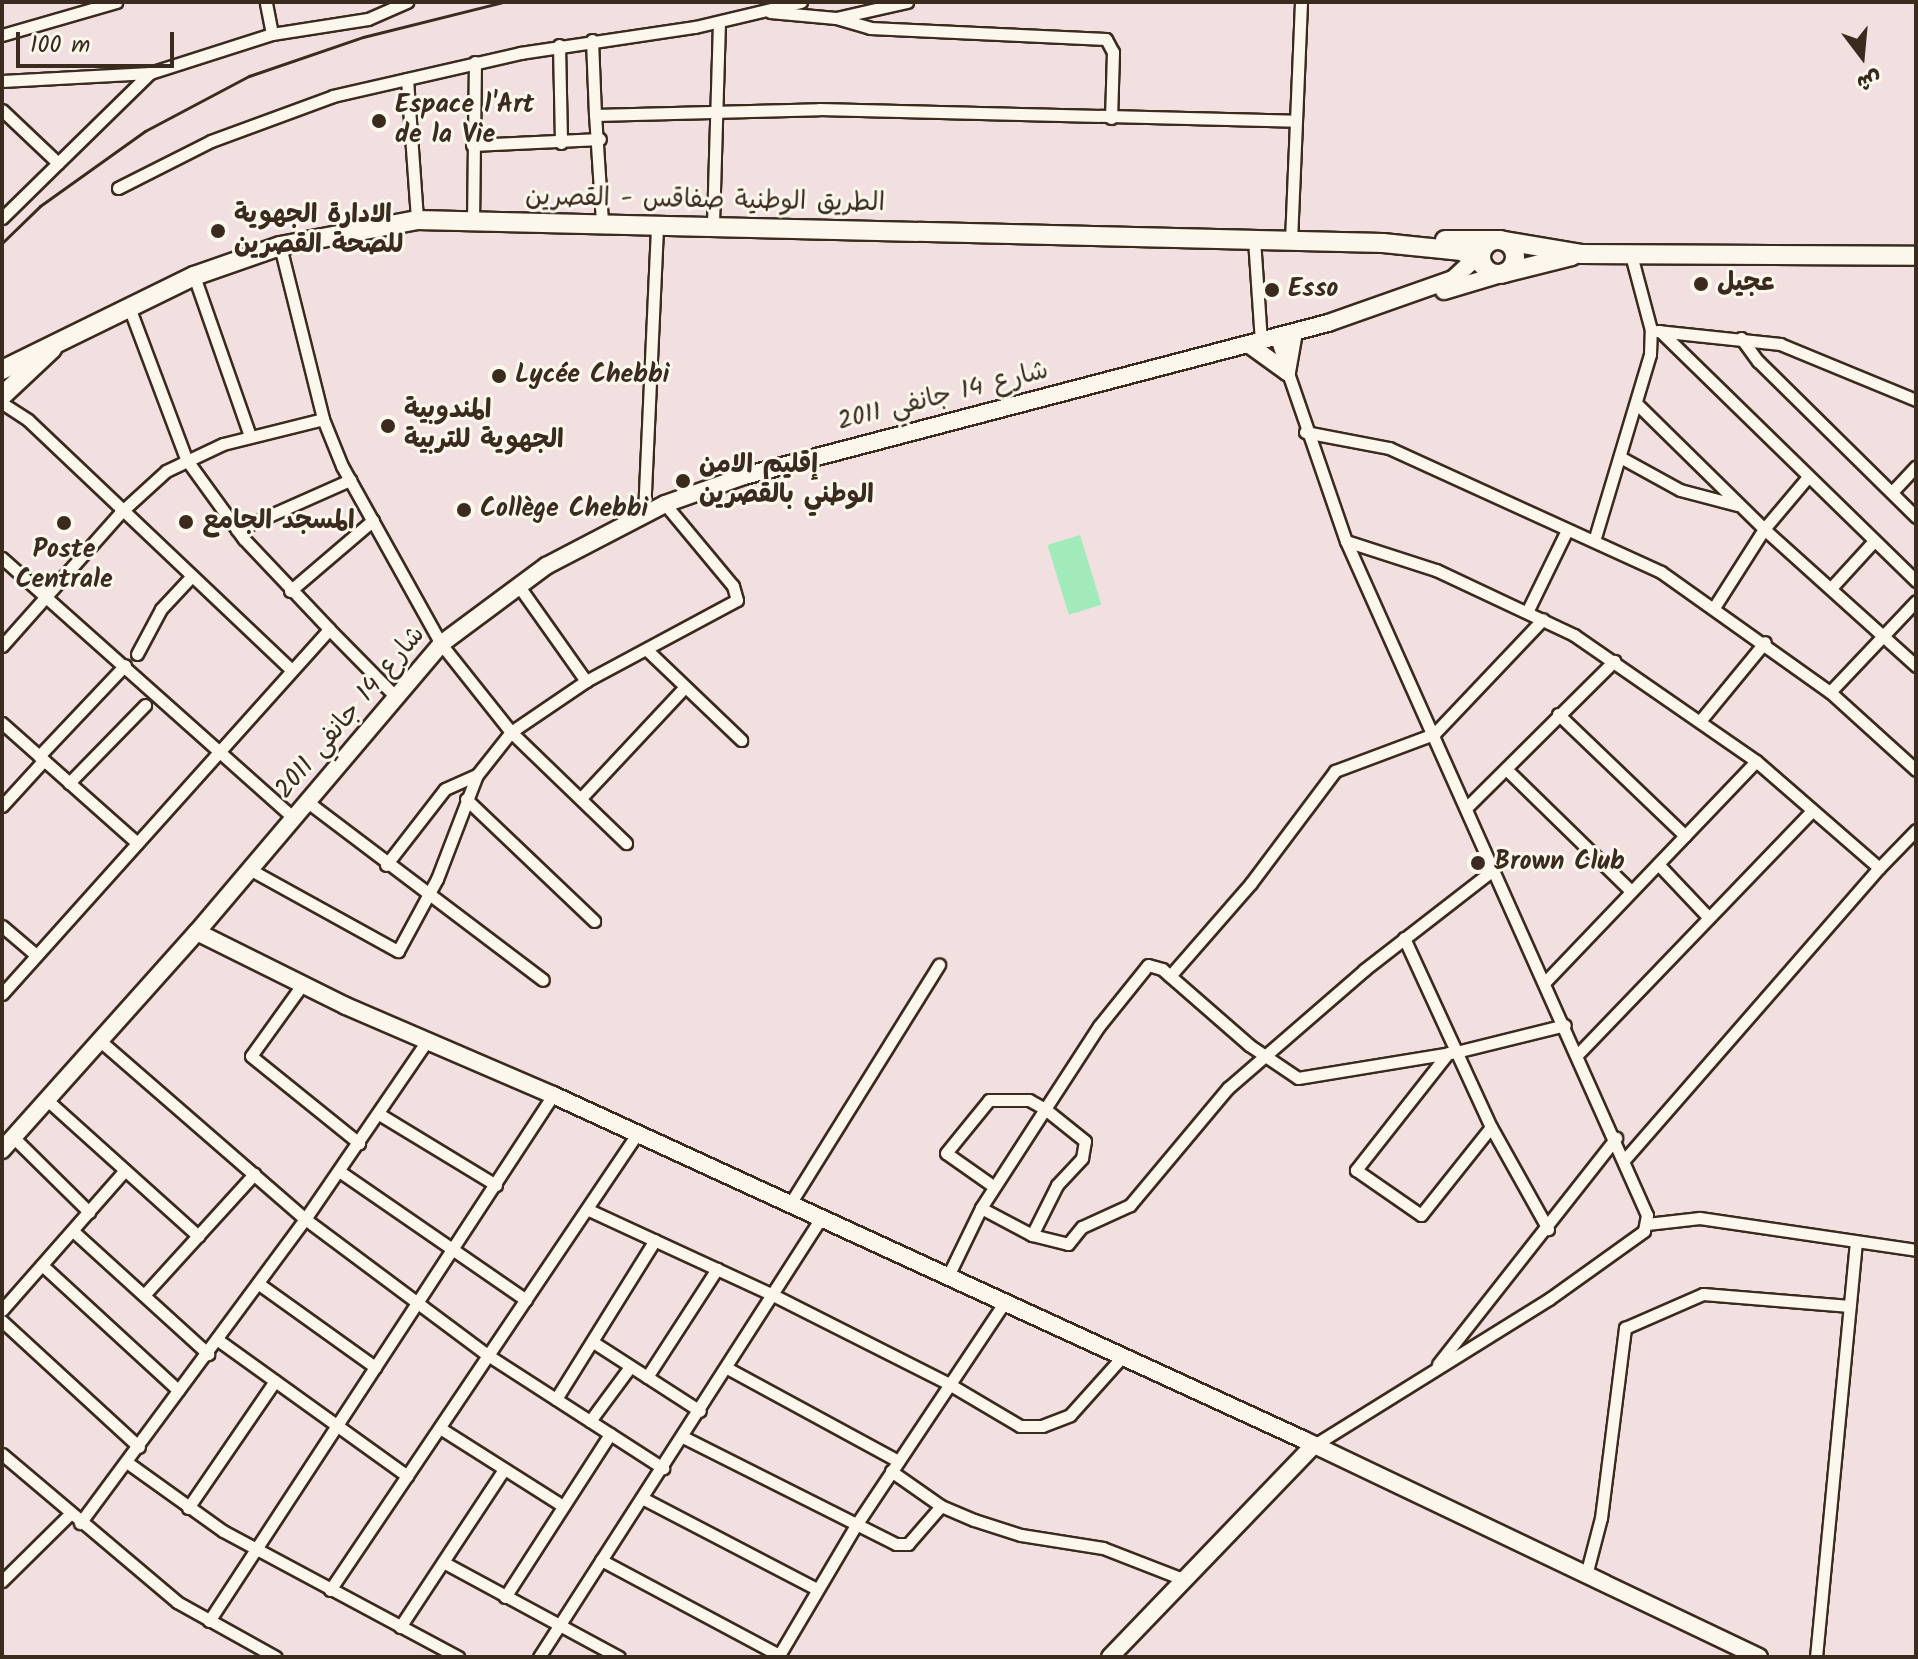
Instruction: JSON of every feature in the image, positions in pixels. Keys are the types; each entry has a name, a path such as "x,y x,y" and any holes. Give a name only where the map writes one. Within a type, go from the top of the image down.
{"main road":[{"name":"الطريق الوطنية صفاقس - القصرين","path":"4,385 52,349 194,276 280,246 417,220 473,224 713,224 1383,243 1499,240 1581,254 1630,251 1916,256"},
{"path":"1480,259 1499,240 1515,253 1514,264 1501,274"},
{"name":"الطريق الوطنية صفاقس - القصرين","path":"1383,243 1447,248 1480,259 1501,274"},
{"name":"شارع 14 جانفي 2011","path":"1501,274 1581,254"}],"street":[{"path":"2,35 116,2"},
{"path":"266,2 272,34"},
{"path":"2,81 150,73 272,34 368,19 407,2"},
{"path":"118,188 247,125 333,96 559,45 719,22 801,2"},
{"path":"836,18 907,2"},
{"path":"1291,241 1301,2"},
{"path":"767,11 836,18 870,28 1106,39 1113,52 1111,118"},
{"path":"713,224 719,22"},
{"path":"592,40 595,115 600,139 602,222"},
{"path":"559,45 561,143"},
{"path":"473,224 475,62"},
{"path":"2,218 150,73"},
{"path":"407,79 417,220"},
{"path":"595,115 819,109 1296,121"},
{"path":"2,110 58,163"},
{"path":"472,145 600,139"},
{"path":"644,514 657,223"},
{"path":"1254,239 1263,342 1287,372 1305,432 1346,541 1616,1138 1647,1224"},
{"path":"280,246 323,419 350,480 441,644 511,732 626,843"},
{"path":"1630,251 1655,331 1916,581"},
{"name":"شارع 14 جانفي 2011","path":"8,1144 251,870 441,644 518,585 665,504 812,456 1294,333 1453,279 1480,259"},
{"name":"شارع 14 جانفي 2011","path":"1396,300 1501,274"},
{"path":"194,276 250,436"},
{"path":"129,307 186,459 237,530 290,591 396,697"},
{"path":"1655,331 1741,338 1804,351 1916,400"},
{"path":"1594,541 1638,405 1655,331"},
{"path":"1287,372 1294,333"},
{"path":"1741,338 1758,361 1916,515"},
{"path":"1263,342 1287,372"},
{"path":"4,385 28,420"},
{"path":"4,385 28,420 120,513 289,668"},
{"path":"1638,405 1738,505 1916,666"},
{"path":"2,646 120,513 186,459 250,436 323,419"},
{"path":"1305,432 1389,448 1566,532 1650,566 1715,606 1765,642 1830,692 1916,770"},
{"path":"1620,457 1680,490 1738,505"},
{"path":"1892,492 1916,466"},
{"path":"1715,606 1764,529 1808,477"},
{"path":"237,530 350,480"},
{"path":"251,870 395,951 430,894 477,775 511,732 586,681 735,603 738,596 665,504"},
{"path":"290,591 373,520"},
{"path":"1528,610 1566,532"},
{"path":"1346,541 1436,570 1528,610 1614,661 1756,761 1879,868"},
{"path":"1831,588 1873,542"},
{"path":"2,558 219,748 295,819"},
{"path":"137,654 161,609 190,578"},
{"path":"518,585 586,681"},
{"path":"1830,692 1916,601"},
{"path":"1170,976 1251,883 1335,771 1434,734 1543,619"},
{"path":"2,994 289,668 329,629"},
{"path":"1700,721 1765,642"},
{"path":"648,651 741,740"},
{"path":"1466,808 1614,661"},
{"path":"2,806 125,665"},
{"path":"581,798 685,687"},
{"path":"69,783 145,705"},
{"path":"1558,714 1685,836"},
{"path":"2,723 137,843"},
{"path":"1546,981 1756,761"},
{"path":"1506,769 1631,891"},
{"path":"386,865 445,789 477,775"},
{"path":"466,799 594,921"},
{"path":"309,803 386,865 430,894 543,980"},
{"path":"1578,1054 1812,811"},
{"path":"1625,1159 1879,868 1916,830"},
{"path":"1658,864 1709,918"},
{"path":"981,1208 1032,1235 1068,1244 1082,1227 1130,1205 1228,1088 1404,938 1494,869"},
{"path":"2,926 36,955"},
{"path":"197,932 426,1042 553,1095 1314,1445 1759,1657"},
{"path":"1404,938 1452,1052 1548,1229"},
{"path":"790,1204 939,965"},
{"path":"948,1276 993,1186 1141,969 1153,965 1170,976 1266,1056 1298,1078 1452,1052 1565,1025"},
{"path":"302,985 251,1056 359,1143"},
{"path":"98,1039 305,1219 486,1354 663,1468"},
{"path":"80,1523 128,1463 178,1390 259,1284 426,1042"},
{"path":"1452,1052 1356,1170 1421,1215 1491,1127"},
{"path":"209,1621 553,1095"},
{"path":"46,1099 198,1236"},
{"path":"993,1186 946,1153 989,1100 1029,1100 1069,1123 1085,1148 1057,1185 1032,1235"},
{"path":"379,1114 496,1185"},
{"path":"330,1590 440,1428 486,1354 589,1210 637,1134"},
{"path":"1433,1371 1548,1229 1616,1138"},
{"path":"8,1144 89,1212"},
{"path":"2,1310 125,1170"},
{"path":"339,1171 526,1300"},
{"path":"144,1295 254,1174"},
{"path":"589,1210 775,1296 949,1384 1020,1426 1042,1426 1070,1415 1122,1357"},
{"path":"539,1657 775,1296 821,1218"},
{"path":"1110,1657 1314,1445 1549,1299 1647,1224 1700,1218 1916,1250"},
{"path":"73,1231 208,1354"},
{"path":"556,1399 655,1240"},
{"path":"1816,1657 1856,1243"},
{"path":"42,1265 178,1390"},
{"path":"647,1377 717,1269"},
{"path":"259,1284 375,1367"},
{"path":"1586,1575 1601,1518 1625,1328 1703,1294 1850,1306"},
{"path":"601,1560 778,1656 856,1525 1004,1303"},
{"path":"2,1321 139,1447"},
{"path":"218,1340 407,1476"},
{"path":"593,1342 700,1411"},
{"path":"590,1421 630,1367"},
{"path":"727,1368 894,1466 941,1506 1021,1535 1103,1548 1185,1580"},
{"path":"188,1508 275,1381"},
{"path":"440,1428 563,1506"},
{"path":"505,1597 610,1434"},
{"path":"683,1437 896,1544 908,1544 941,1506"},
{"path":"5,1462 158,1587 209,1621 276,1657"},
{"path":"128,1463 188,1508 254,1548 458,1657"},
{"path":"400,1627 504,1469"},
{"path":"644,1499 817,1589"},
{"path":"2,1581 70,1514"},
{"path":"443,1562 619,1657"}],"green space":[{"path":"1080,535 1101,605 1069,615 1047,545"}],"railway":[{"path":"2,243 40,206 145,131 249,76 363,37 503,2"}],"place":[{"name":"Espace l'Art de la Vie","path":"379,121"},
{"name":"الادارة الجهوية للصحة القصرين","path":"218,231"},
{"name":"عجيل","path":"1701,284"},
{"name":"Esso","path":"1272,290"},
{"name":"Lycée Chebbi","path":"499,376"},
{"name":"المندوبية الجهوية للتربية","path":"388,426"},
{"name":"إقليم الامن الوطني بالقصرين","path":"683,481"},
{"name":"Collège Chebbi","path":"464,510"},
{"name":"المسجد الجامع","path":"186,522"},
{"name":"Poste Centrale","path":"64,523"},
{"name":"Brown Club","path":"1478,863"}]}
